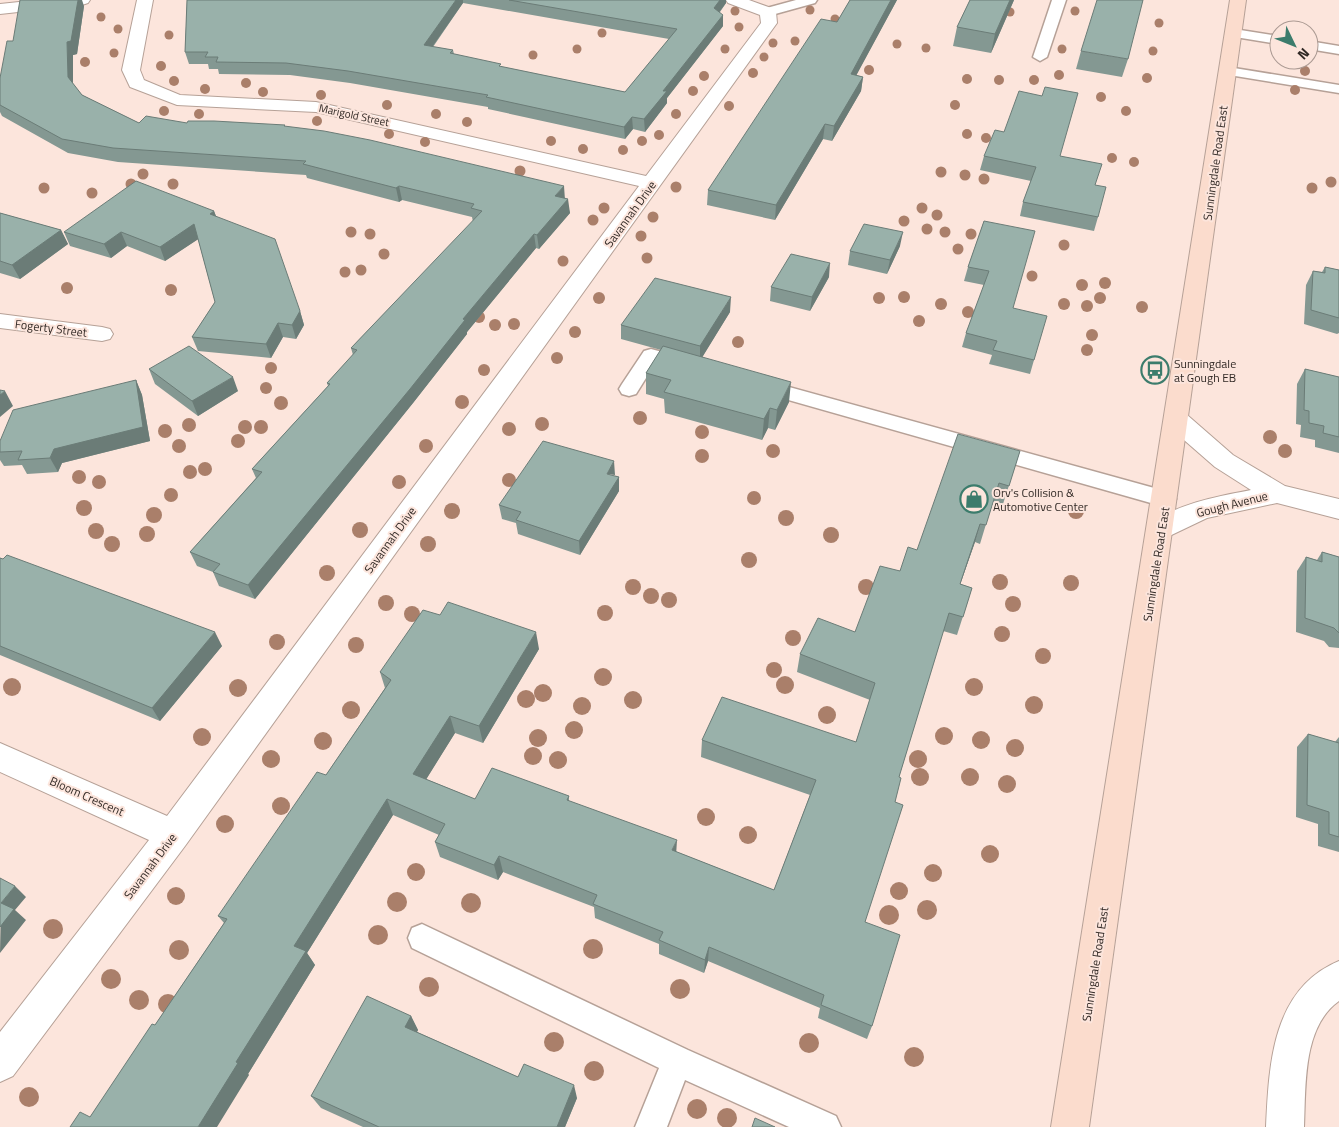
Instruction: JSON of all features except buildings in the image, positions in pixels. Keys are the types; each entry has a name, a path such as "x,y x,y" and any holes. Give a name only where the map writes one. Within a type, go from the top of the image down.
{"main road":[{"name":"Sunningdale Road East","path":"1070,1127 1163,515 1238,0"}],"street":[{"path":"0,9 82,0"},
{"name":"Marigold Street","path":"145,0 130,70 136,83 177,100 316,107 653,183"},
{"path":"734,0 768,12"},
{"name":"Savannah Drive","path":"0,1063 173,836 653,183 769,23 768,12"},
{"name":"Fogerty Street","path":"0,321 102,334"},
{"name":"Gough Avenue","path":"1177,420 1224,461 1278,494 1339,509"},
{"name":"Gough Avenue","path":"1163,515 1200,510 1278,494"},
{"name":"Bloom Crescent","path":"0,758 173,836"},
{"path":"1285,1127 1289,1057 1300,1023 1312,1000 1330,983 1339,979"}],"lane":[{"path":"768,12 810,0"},
{"path":"1040,57 1059,0"},
{"path":"1234,33 1269,38"},
{"path":"1319,47 1339,50"},
{"path":"1228,71 1339,89"},
{"path":"629,389 651,355 698,368"},
{"path":"746,381 1163,515"},
{"path":"422,938 677,1061 825,1127"},
{"path":"651,1127 677,1061"}],"place":[{"name":"Sunningdale at Gough EB","path":"1155,370"},
{"name":"Orv's Collision & Automotive Center","path":"974,499"}]}
